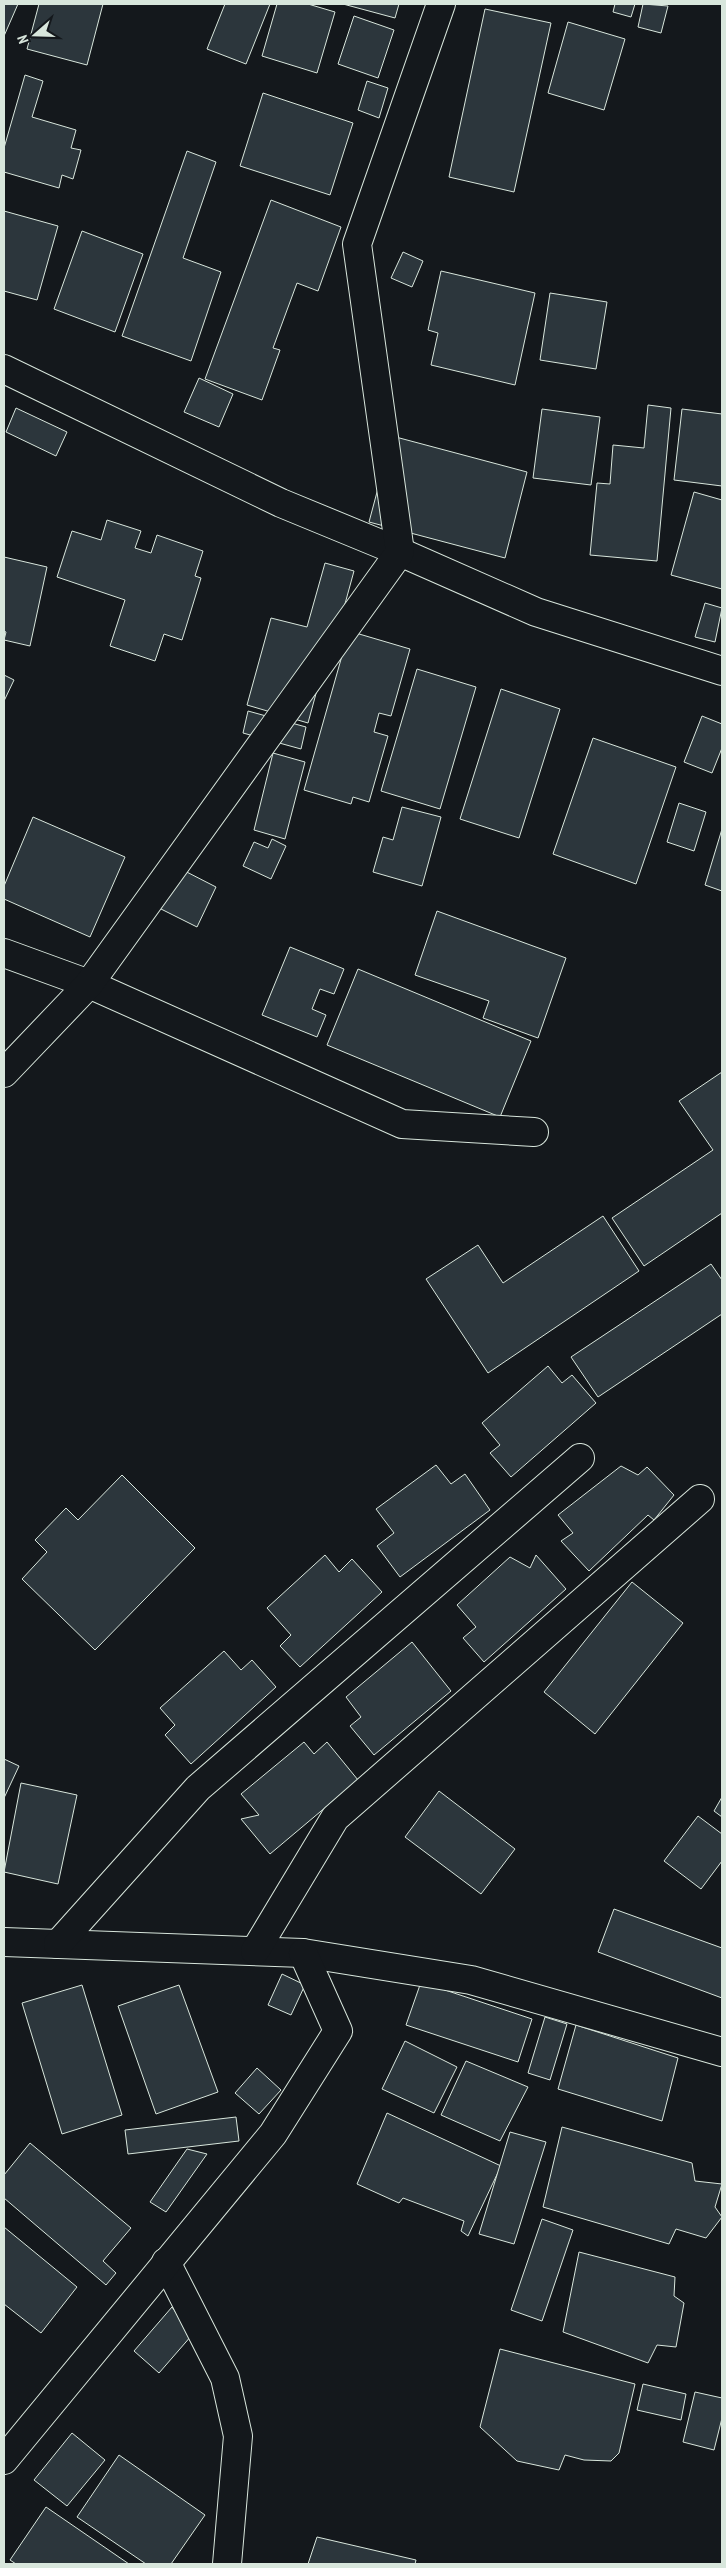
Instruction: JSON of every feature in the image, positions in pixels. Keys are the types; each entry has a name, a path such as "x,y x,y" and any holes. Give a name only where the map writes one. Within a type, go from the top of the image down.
{"street":[{"path":"4,1073 89,984 400,552 357,244 441,4"},
{"path":"4,369 281,503 400,552 536,612 722,670"},
{"path":"4,952 89,984 402,1124 534,1132"},
{"path":"58,1944 198,1788 580,1458"},
{"path":"255,1951 334,1818 700,1499"},
{"path":"4,1942 303,1953 471,1980 722,2052"},
{"path":"4,2460 273,2134 338,2031 303,1953"},
{"path":"166,2262 225,2378 238,2436 227,2564"}],"building":[{"path":"4,4 18,4 4,36"},
{"path":"39,4 103,4 87,65 27,49"},
{"path":"225,4 270,4 246,64 207,49"},
{"path":"277,4 308,4 335,12 317,73 262,56"},
{"path":"343,4 399,4 395,18"},
{"path":"615,4 635,4 631,17 613,12"},
{"path":"643,4 668,6 661,33 638,27"},
{"path":"485,9 551,23 514,192 449,177"},
{"path":"354,16 394,30 378,78 338,64"},
{"path":"568,22 625,39 604,110 548,93"},
{"path":"25,75 43,81 32,117 76,130 71,148 81,150 73,179 62,175 59,188 4,172 4,148"},
{"path":"367,81 388,88 379,118 358,110"},
{"path":"263,93 353,123 330,195 240,166"},
{"path":"187,151 216,162 183,258 221,272 191,361 122,336"},
{"path":"271,200 341,227 318,291 297,283 273,348 280,350 262,400 205,379"},
{"path":"4,211 58,226 37,300 4,291"},
{"path":"82,231 143,254 115,332 54,309"},
{"path":"403,252 423,261 412,287 391,278"},
{"path":"441,271 535,293 515,385 431,365 438,333 428,330"},
{"path":"550,293 607,302 596,369 540,360"},
{"path":"199,378 233,394 219,427 184,412"},
{"path":"648,405 671,408 657,561 590,555 597,483 610,484 613,445 644,448"},
{"path":"16,408 67,432 56,456 6,432"},
{"path":"542,409 600,417 591,485 533,478"},
{"path":"682,409 722,414 722,486 674,480"},
{"path":"392,436 527,472 505,558 369,522"},
{"path":"694,492 722,500 722,589 671,575"},
{"path":"107,520 141,531 135,548 151,553 157,535 203,551 195,576 201,578 182,640 164,634 155,661 110,646 125,600 57,577 72,531 101,540"},
{"path":"4,557 47,567 30,646 4,640 6,632 4,631"},
{"path":"325,563 354,571 337,633 333,631 308,723 247,705 271,618 307,627"},
{"path":"705,603 722,608 715,642 695,637"},
{"path":"349,631 410,649 391,716 379,713 374,732 388,736 369,802 353,797 351,804 304,790"},
{"path":"417,669 476,687 440,809 381,791"},
{"path":"4,675 14,680 4,701"},
{"path":"501,689 560,709 519,838 460,819"},
{"path":"248,711 306,727 301,749 243,733"},
{"path":"702,716 722,724 722,748 712,773 684,762"},
{"path":"593,738 676,767 636,884 553,854"},
{"path":"273,753 305,762 285,839 254,830"},
{"path":"679,803 706,812 694,851 667,842"},
{"path":"402,807 441,817 422,886 373,872 383,837 393,840"},
{"path":"33,817 125,857 90,937 4,899 4,886"},
{"path":"722,829 722,891 705,885"},
{"path":"272,839 286,846 271,879 243,866 254,842 268,848"},
{"path":"175,866 216,887 197,927 155,906"},
{"path":"437,911 566,958 538,1038 483,1018 489,1001 415,975"},
{"path":"290,947 344,969 334,994 320,989 312,1009 326,1015 317,1037 262,1015"},
{"path":"358,969 531,1041 500,1117 327,1045"},
{"path":"722,1072 722,1213 644,1266 612,1218 713,1150 679,1101"},
{"path":"603,1216 639,1271 488,1373 426,1279 478,1245 503,1283"},
{"path":"711,1264 722,1280 722,1314 598,1397 571,1357"},
{"path":"548,1366 562,1383 572,1375 596,1403 511,1477 490,1453 500,1445 482,1423"},
{"path":"436,1465 451,1484 465,1474 490,1510 400,1577 377,1546 394,1533 376,1509"},
{"path":"621,1466 638,1475 647,1467 674,1495 654,1520 648,1515 589,1571 561,1541 573,1533 558,1515"},
{"path":"122,1475 195,1548 95,1650 22,1579 47,1552 35,1540 66,1508 78,1520"},
{"path":"325,1555 339,1572 352,1559 382,1592 300,1667 280,1646 291,1635 267,1608"},
{"path":"536,1555 566,1589 484,1662 463,1638 476,1627 457,1605 510,1557 530,1568"},
{"path":"632,1582 683,1623 595,1734 544,1692"},
{"path":"412,1642 451,1691 374,1755 350,1726 361,1717 346,1697"},
{"path":"224,1651 241,1670 252,1660 276,1687 191,1764 165,1735 175,1725 160,1708"},
{"path":"304,1742 314,1754 327,1742 358,1780 270,1854 241,1819 259,1815 241,1794"},
{"path":"4,1759 19,1766 4,1798"},
{"path":"21,1783 77,1795 58,1884 4,1872"},
{"path":"439,1791 515,1849 481,1894 405,1837"},
{"path":"722,1797 722,1817 714,1811"},
{"path":"698,1816 722,1834 722,1861 701,1889 664,1861"},
{"path":"614,1909 722,1948 722,1998 598,1952"},
{"path":"282,1974 305,1985 291,2015 268,2005"},
{"path":"421,1982 532,2019 518,2062 406,2025"},
{"path":"82,1985 122,2115 62,2134 22,2003"},
{"path":"179,1985 218,2092 156,2114 118,2006"},
{"path":"545,2017 567,2024 550,2080 528,2073"},
{"path":"576,2025 678,2058 662,2121 558,2089"},
{"path":"405,2041 457,2067 434,2113 382,2089"},
{"path":"466,2061 528,2087 500,2141 441,2115"},
{"path":"257,2068 281,2090 259,2114 235,2093"},
{"path":"387,2113 501,2166 468,2236 461,2231 464,2221 403,2198 399,2203 357,2184"},
{"path":"236,2117 239,2141 128,2154 125,2130"},
{"path":"562,2127 692,2163 695,2181 722,2184 715,2207 722,2217 706,2238 676,2229 669,2244 543,2207"},
{"path":"510,2132 546,2142 514,2244 479,2234"},
{"path":"30,2143 131,2228 103,2261 116,2273 106,2285 4,2198 4,2175"},
{"path":"187,2149 207,2154 166,2212 150,2202"},
{"path":"542,2219 573,2230 542,2321 511,2310"},
{"path":"4,2227 77,2287 41,2333 4,2304"},
{"path":"579,2252 675,2277 674,2296 684,2303 676,2347 657,2345 648,2363 563,2332"},
{"path":"172,2307 192,2335 159,2373 134,2351"},
{"path":"500,2349 635,2384 619,2453 611,2461 584,2460 565,2455 559,2470 517,2461 480,2427"},
{"path":"643,2384 686,2394 681,2420 637,2410"},
{"path":"695,2392 722,2398 722,2418 714,2450 683,2442"},
{"path":"72,2433 105,2460 67,2506 34,2480"},
{"path":"119,2455 205,2515 171,2564 146,2564 77,2517"},
{"path":"46,2507 129,2564 16,2564 10,2560"},
{"path":"317,2537 416,2560 415,2564 308,2564"}]}
